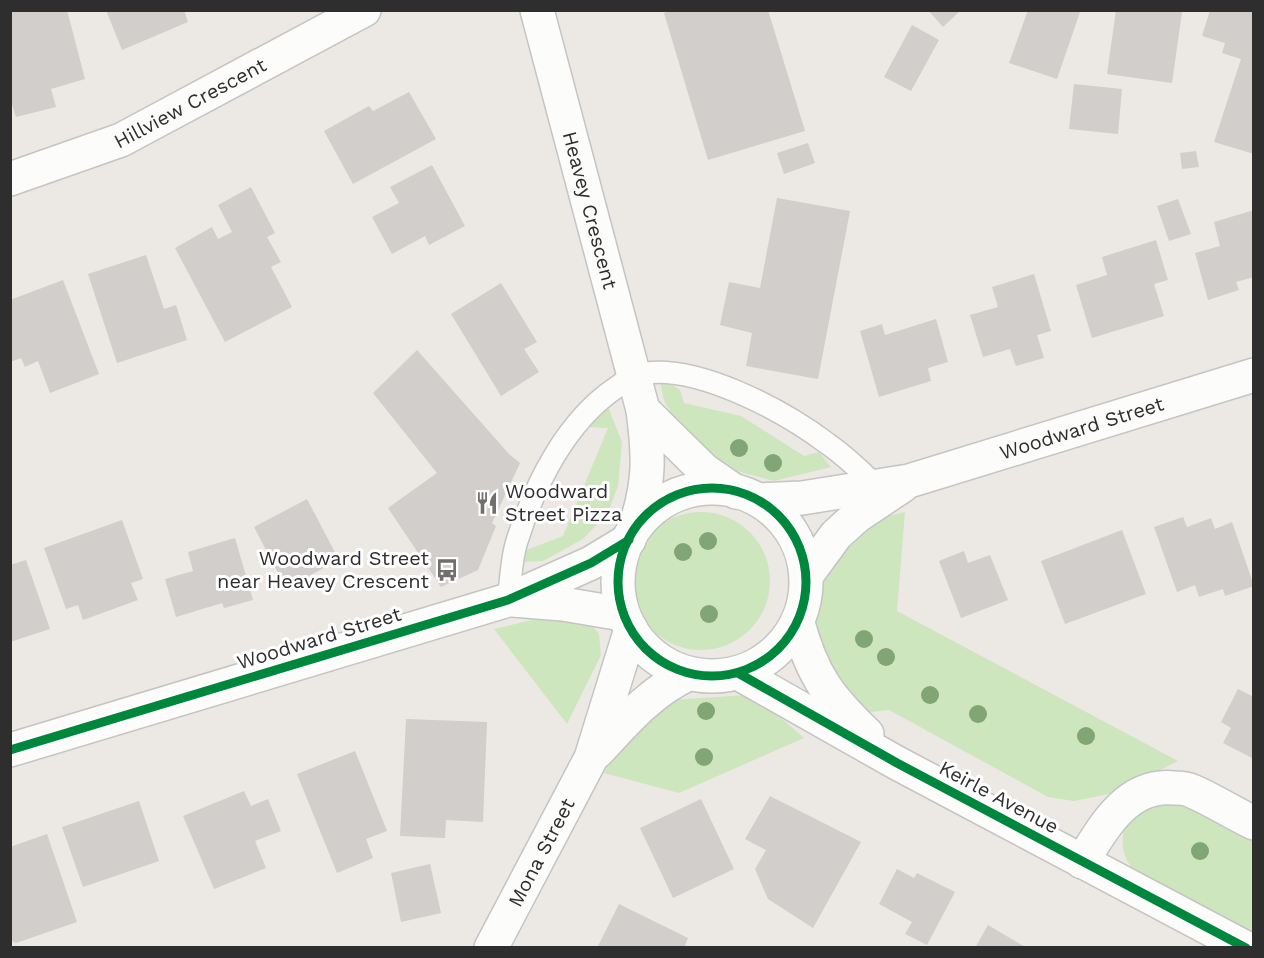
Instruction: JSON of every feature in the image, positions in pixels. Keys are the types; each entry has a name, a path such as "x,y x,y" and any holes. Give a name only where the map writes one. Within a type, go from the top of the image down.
{"street":[{"name":"Hillview Crescent","path":"10,179 121,140 364,10"},
{"name":"Heavey Crescent","path":"537,10 643,410 648,446 648,479 632,532"},
{"name":"Woodward Street","path":"747,496 802,498 909,481 1254,375"},
{"path":"643,410 704,470 774,510 794,534 806,563 807,594 798,623 783,645 763,663 738,673 713,678 688,674 660,662 637,641 626,621 617,583 621,553 632,532 659,504 687,491 718,487 747,496"},
{"name":"Woodward Street","path":"806,576 837,535 857,516 909,481"},
{"name":"Woodward Street","path":"10,750 508,600 591,563 632,532"},
{"name":"Woodward Street","path":"508,600 563,604 626,621"},
{"name":"Mona Street","path":"490,948 591,758 626,621"},
{"name":"Keirle Avenue","path":"798,623 806,654 817,676 849,717 897,763"},
{"name":"Keirle Avenue","path":"738,673 897,763 1246,948"},
{"name":"Mona Street","path":"591,758 635,710 659,690 688,674"},
{"path":"1082,862 1105,824 1121,806 1142,793 1163,787 1190,789 1254,823"}],"lane":[{"path":"508,600 516,543 542,479 576,426 605,395 634,376 661,371 708,381 768,405 828,443 876,486"}],"green space":[{"path":"659,377 680,390 684,403 741,416 804,456 819,452 831,467 774,481 733,470 701,452 682,430 664,401"},
{"path":"608,407 622,442 618,486 608,513 583,539 543,561 523,562 524,551 563,536 608,428 590,427 587,420 597,408"},
{"path":"701,512 727,517 750,532 765,555 770,581 765,607 750,630 727,645 701,650 675,645 652,630 637,607 632,581 637,555 652,532 675,517"},
{"path":"905,512 897,611 1178,761 1114,793 1074,801 1048,797 889,710 862,713 832,686 819,648 813,607 820,576 866,521"},
{"path":"544,617 589,621 599,634 601,655 567,724 494,629"},
{"path":"746,695 780,717 804,738 679,793 604,773 630,728 657,701"},
{"path":"1166,804 1196,804 1253,835 1253,933 1133,869 1129,864 1123,849 1124,825 1145,808"}],"building":[{"path":"10,10 67,10 85,79 51,89 56,107 16,117 10,98"},
{"path":"106,10 184,10 188,22 122,50"},
{"path":"673,10 768,10 805,131 708,160 664,13"},
{"path":"928,10 961,10 943,27"},
{"path":"1028,10 1080,12 1057,79 1009,63"},
{"path":"1116,10 1182,12 1172,83 1107,74"},
{"path":"1210,10 1254,10 1254,154 1214,142 1241,59 1222,53 1225,43 1202,36"},
{"path":"912,25 939,40 911,91 884,77"},
{"path":"1074,84 1122,89 1118,134 1069,129"},
{"path":"409,92 436,139 353,184 324,131 369,106 373,111"},
{"path":"808,143 815,163 784,174 777,153"},
{"path":"1196,151 1199,167 1182,169 1180,153"},
{"path":"432,165 465,226 429,245 425,236 392,254 372,217 399,203 390,187"},
{"path":"251,187 275,233 267,237 281,262 271,267 292,307 225,342 175,248 212,227 218,239 232,232 218,205"},
{"path":"777,198 850,211 818,379 746,366 752,333 720,325 729,282 760,288"},
{"path":"1178,199 1191,234 1169,241 1157,206"},
{"path":"1254,210 1254,277 1236,282 1239,290 1208,300 1195,253 1220,246 1214,222"},
{"path":"1156,240 1168,280 1154,284 1164,316 1092,338 1076,285 1107,275 1102,257"},
{"path":"146,255 164,309 176,305 187,340 117,363 88,274"},
{"path":"1034,274 1051,331 1037,335 1044,358 1016,366 1010,349 983,357 970,315 998,307 992,287"},
{"path":"63,280 99,374 50,393 38,361 25,367 21,358 10,362 10,300"},
{"path":"501,283 537,342 524,349 539,372 501,396 451,314"},
{"path":"936,319 948,362 928,368 931,381 879,397 860,331 882,324 885,335"},
{"path":"417,350 509,454 520,463 492,523 496,526 478,570 441,587 388,508 437,473 373,393"},
{"path":"307,499 339,560 286,588 254,527"},
{"path":"1183,517 1187,527 1211,518 1215,529 1232,522 1254,586 1225,596 1223,589 1199,597 1195,585 1177,592 1154,527"},
{"path":"122,520 143,579 131,583 138,600 83,620 78,605 66,609 44,548"},
{"path":"1122,530 1146,594 1065,624 1041,561"},
{"path":"235,538 253,600 224,608 222,603 176,617 165,579 193,571 188,552"},
{"path":"964,551 968,563 990,555 1008,600 961,618 939,561"},
{"path":"26,560 50,629 10,642 10,565"},
{"path":"1238,689 1254,697 1254,759 1223,743 1231,728 1221,722"},
{"path":"406,719 487,722 483,822 446,820 445,838 400,836"},
{"path":"355,751 387,831 366,839 373,858 337,873 297,774"},
{"path":"244,791 251,806 268,799 281,831 255,841 266,868 214,889 183,816"},
{"path":"770,796 861,842 813,928 768,899 755,869 766,850 745,839"},
{"path":"701,799 734,869 673,898 640,828"},
{"path":"139,801 159,861 83,887 62,827"},
{"path":"47,834 77,922 16,943 10,940 10,847"},
{"path":"430,864 441,913 401,922 391,873"},
{"path":"897,869 914,878 917,873 955,892 927,945 905,934 912,922 879,904"},
{"path":"619,904 688,938 684,948 597,948"},
{"path":"988,925 1027,948 975,948"}],"cycle path":[{"path":"721,488 748,495 779,515 799,546 805,564 806,582 805,600 799,618 779,649 748,669 730,675 703,676 668,665 652,655 639,642 625,618 619,600 618,573 629,538 639,522 652,509 676,495 694,489 721,488"},
{"path":"10,750 508,600 591,563 629,540"},
{"path":"738,673 897,763 1246,948"}],"place":[{"name":"Woodward Street Pizza","path":"487,503"},
{"name":"Woodward Street near Heavey Crescent","path":"447,570"}]}
